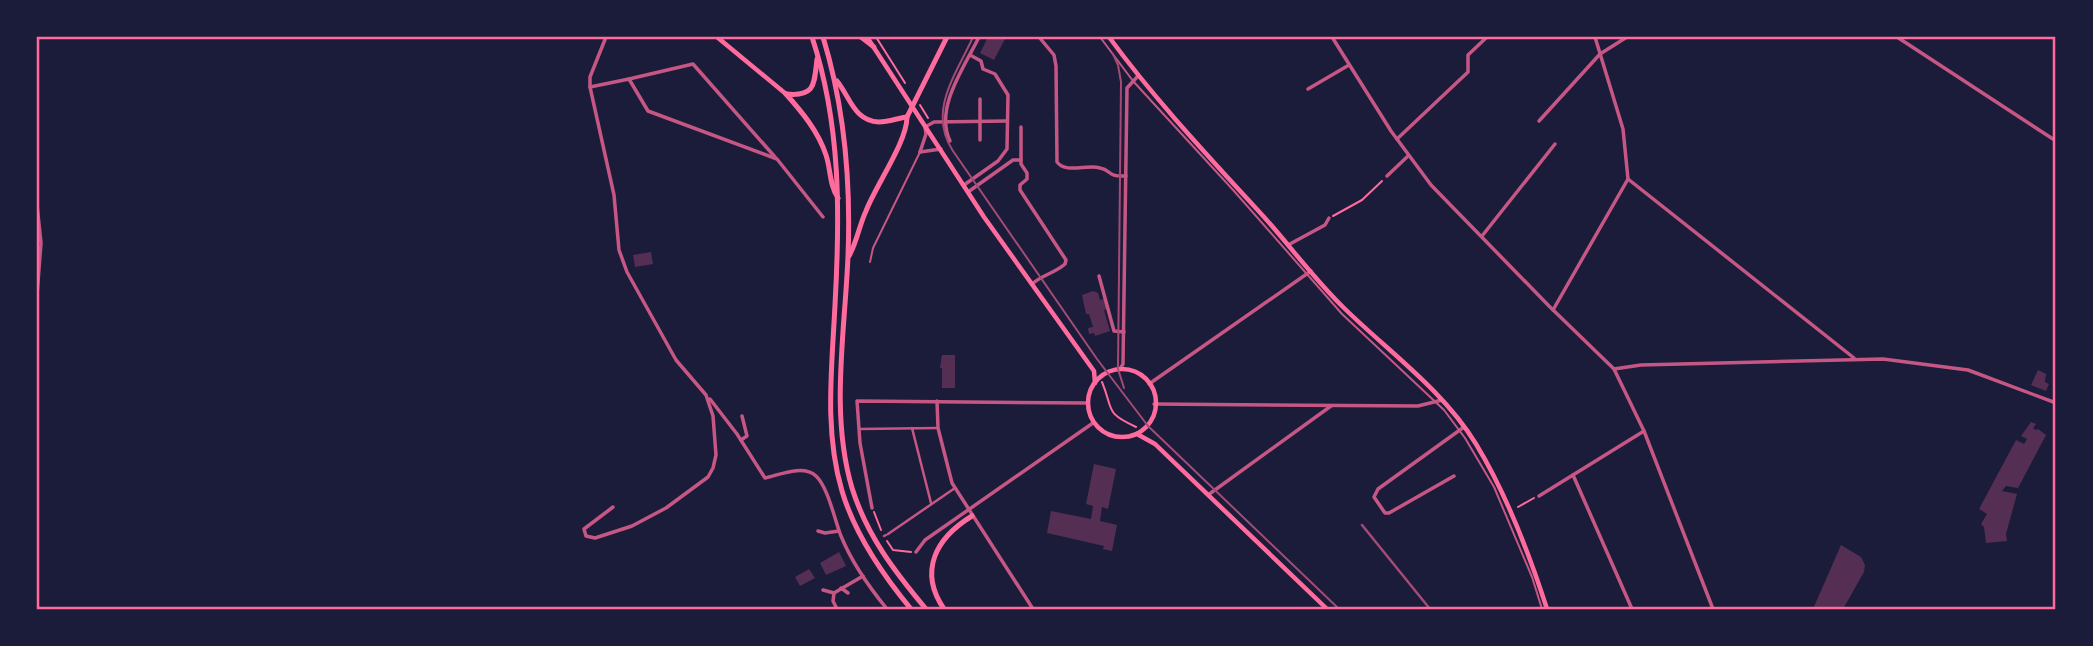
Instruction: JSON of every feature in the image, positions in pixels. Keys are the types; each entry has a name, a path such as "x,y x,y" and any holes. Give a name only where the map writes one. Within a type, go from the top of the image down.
{"highway":[{"path":"812,37 831,114 839,199 831,403 833,446 842,491 858,532 884,577 911,609"},
{"path":"823,37 835,79 848,159 848,257 841,401 842,439 847,469 859,507 880,550 926,609"},
{"path":"861,37 874,47"},
{"path":"848,257 856,244 867,208 947,37"},
{"path":"786,94 797,95 810,90 814,85 818,56"},
{"path":"835,79 846,92 856,112 863,118 881,122 909,115"},
{"path":"786,94 803,113 821,142 827,157 831,188 839,199"},
{"path":"944,609 938,600 933,582 932,564 938,547 947,534 972,516"}],"main road":[{"path":"717,37 786,94"},
{"path":"867,37 968,192 1094,371 1095,383 1088,403 1093,423 1103,432 1115,437 1138,434 1152,441 1327,609"},
{"path":"1109,37 1174,119 1289,245 1309,273 1439,400 1462,429 1498,483 1511,511 1545,609"},
{"path":"1095,383 1109,371 1120,369 1139,374 1149,384 1154,404 1150,422 1138,434"}],"street":[{"path":"606,37 590,77 590,87 614,195 619,250 627,272 676,360 741,440 765,478 799,470 816,476 839,531 863,576 887,609"},
{"path":"950,141 944,121 947,102 979,37"},
{"path":"1039,37 1054,55 1056,66 1057,162 1063,167 1100,167 1111,176 1126,176"},
{"path":"1332,37 1396,139 1431,184 1614,369 1644,431 1713,609"},
{"path":"1396,139 1468,72 1468,55 1488,37"},
{"path":"1553,310 1628,179 1623,129 1595,37"},
{"path":"1539,121 1600,54 1627,37"},
{"path":"1897,37 2056,141"},
{"path":"964,185 999,161 1007,149 1008,95 995,74 983,69 981,61 970,55"},
{"path":"590,87 694,64 777,159 823,217"},
{"path":"1308,89 1349,65"},
{"path":"1120,369 1124,364 1127,88 1138,76"},
{"path":"629,79 648,111 777,159"},
{"path":"980,100 980,140"},
{"path":"941,149 920,152 926,134 925,127 934,122 1007,121"},
{"path":"1021,127 1021,160 1028,175 1020,185 1021,192 1066,260 1064,266 1044,274 1031,284"},
{"path":"1482,236 1555,144"},
{"path":"1387,176 1408,156"},
{"path":"968,192 1013,160 1021,160"},
{"path":"1628,179 1855,358"},
{"path":"37,205 41,243 37,295"},
{"path":"1289,245 1325,225 1329,218"},
{"path":"1149,384 1309,273"},
{"path":"1099,276 1114,331 1124,332"},
{"path":"1614,369 1641,365 1883,359 1968,370 2056,403"},
{"path":"612,507 584,529 586,536 595,538 632,526 666,508 708,477 716,455 716,433 706,395"},
{"path":"1154,404 1418,406 1439,400"},
{"path":"872,508 857,401 1088,403"},
{"path":"937,401 938,428 955,488 1033,609"},
{"path":"1208,495 1332,404"},
{"path":"741,440 747,436 742,416"},
{"path":"916,552 925,540 1093,423"},
{"path":"912,428 932,504"},
{"path":"859,429 938,428"},
{"path":"1454,476 1389,513 1385,513 1374,497 1374,493 1384,484 1462,429"},
{"path":"1539,496 1644,431"},
{"path":"1573,475 1632,609"},
{"path":"886,535 955,488"},
{"path":"820,528 825,533 839,531"},
{"path":"837,609 833,601 838,589 863,576"},
{"path":"823,590 838,589 848,593"}],"lane":[{"path":"1100,37 1133,81 1309,273"},
{"path":"870,262 873,248 920,152"},
{"path":"1462,429 1494,487 1545,609"}],"path":[{"path":"1329,218 1362,200 1387,176"},
{"path":"1511,511 1528,501"}],"building":[{"path":"988,37 1006,37 994,60 980,53"},
{"path":"651,252 653,264 635,267 633,255"},
{"path":"1093,291 1098,293 1100,300 1104,299 1110,331 1095,336 1094,333 1089,334 1088,328 1093,327 1089,314 1086,314 1082,295"},
{"path":"942,355 955,355 955,388 942,388"},
{"path":"2038,370 2046,374 2045,382 2049,384 2046,391 2031,385"},
{"path":"2031,422 2036,424 2033,428 2046,435 2018,488 2006,486 2002,491 2017,494 2006,534 2007,541 1986,543 1984,527 1981,524 1987,514 1979,509 2016,440 2024,444 2027,439 2021,436"},
{"path":"1094,464 1116,469 1108,509 1102,507 1100,521 1117,525 1112,551 1103,549 1104,546 1047,533 1051,511 1091,519 1093,506 1086,504"},
{"path":"1841,545 1861,557 1865,565 1864,572 1843,609 1813,609"},
{"path":"839,552 846,566 826,575 820,563"},
{"path":"809,569 815,578 800,586 795,577"}],"tram line":[{"path":"973,37 952,79 943,107 946,136 953,151 1097,359 1148,426 1339,609"},
{"path":"1113,54 1121,82 1118,369 1124,388"}],"railway":[{"path":"1362,525 1430,609"}]}
